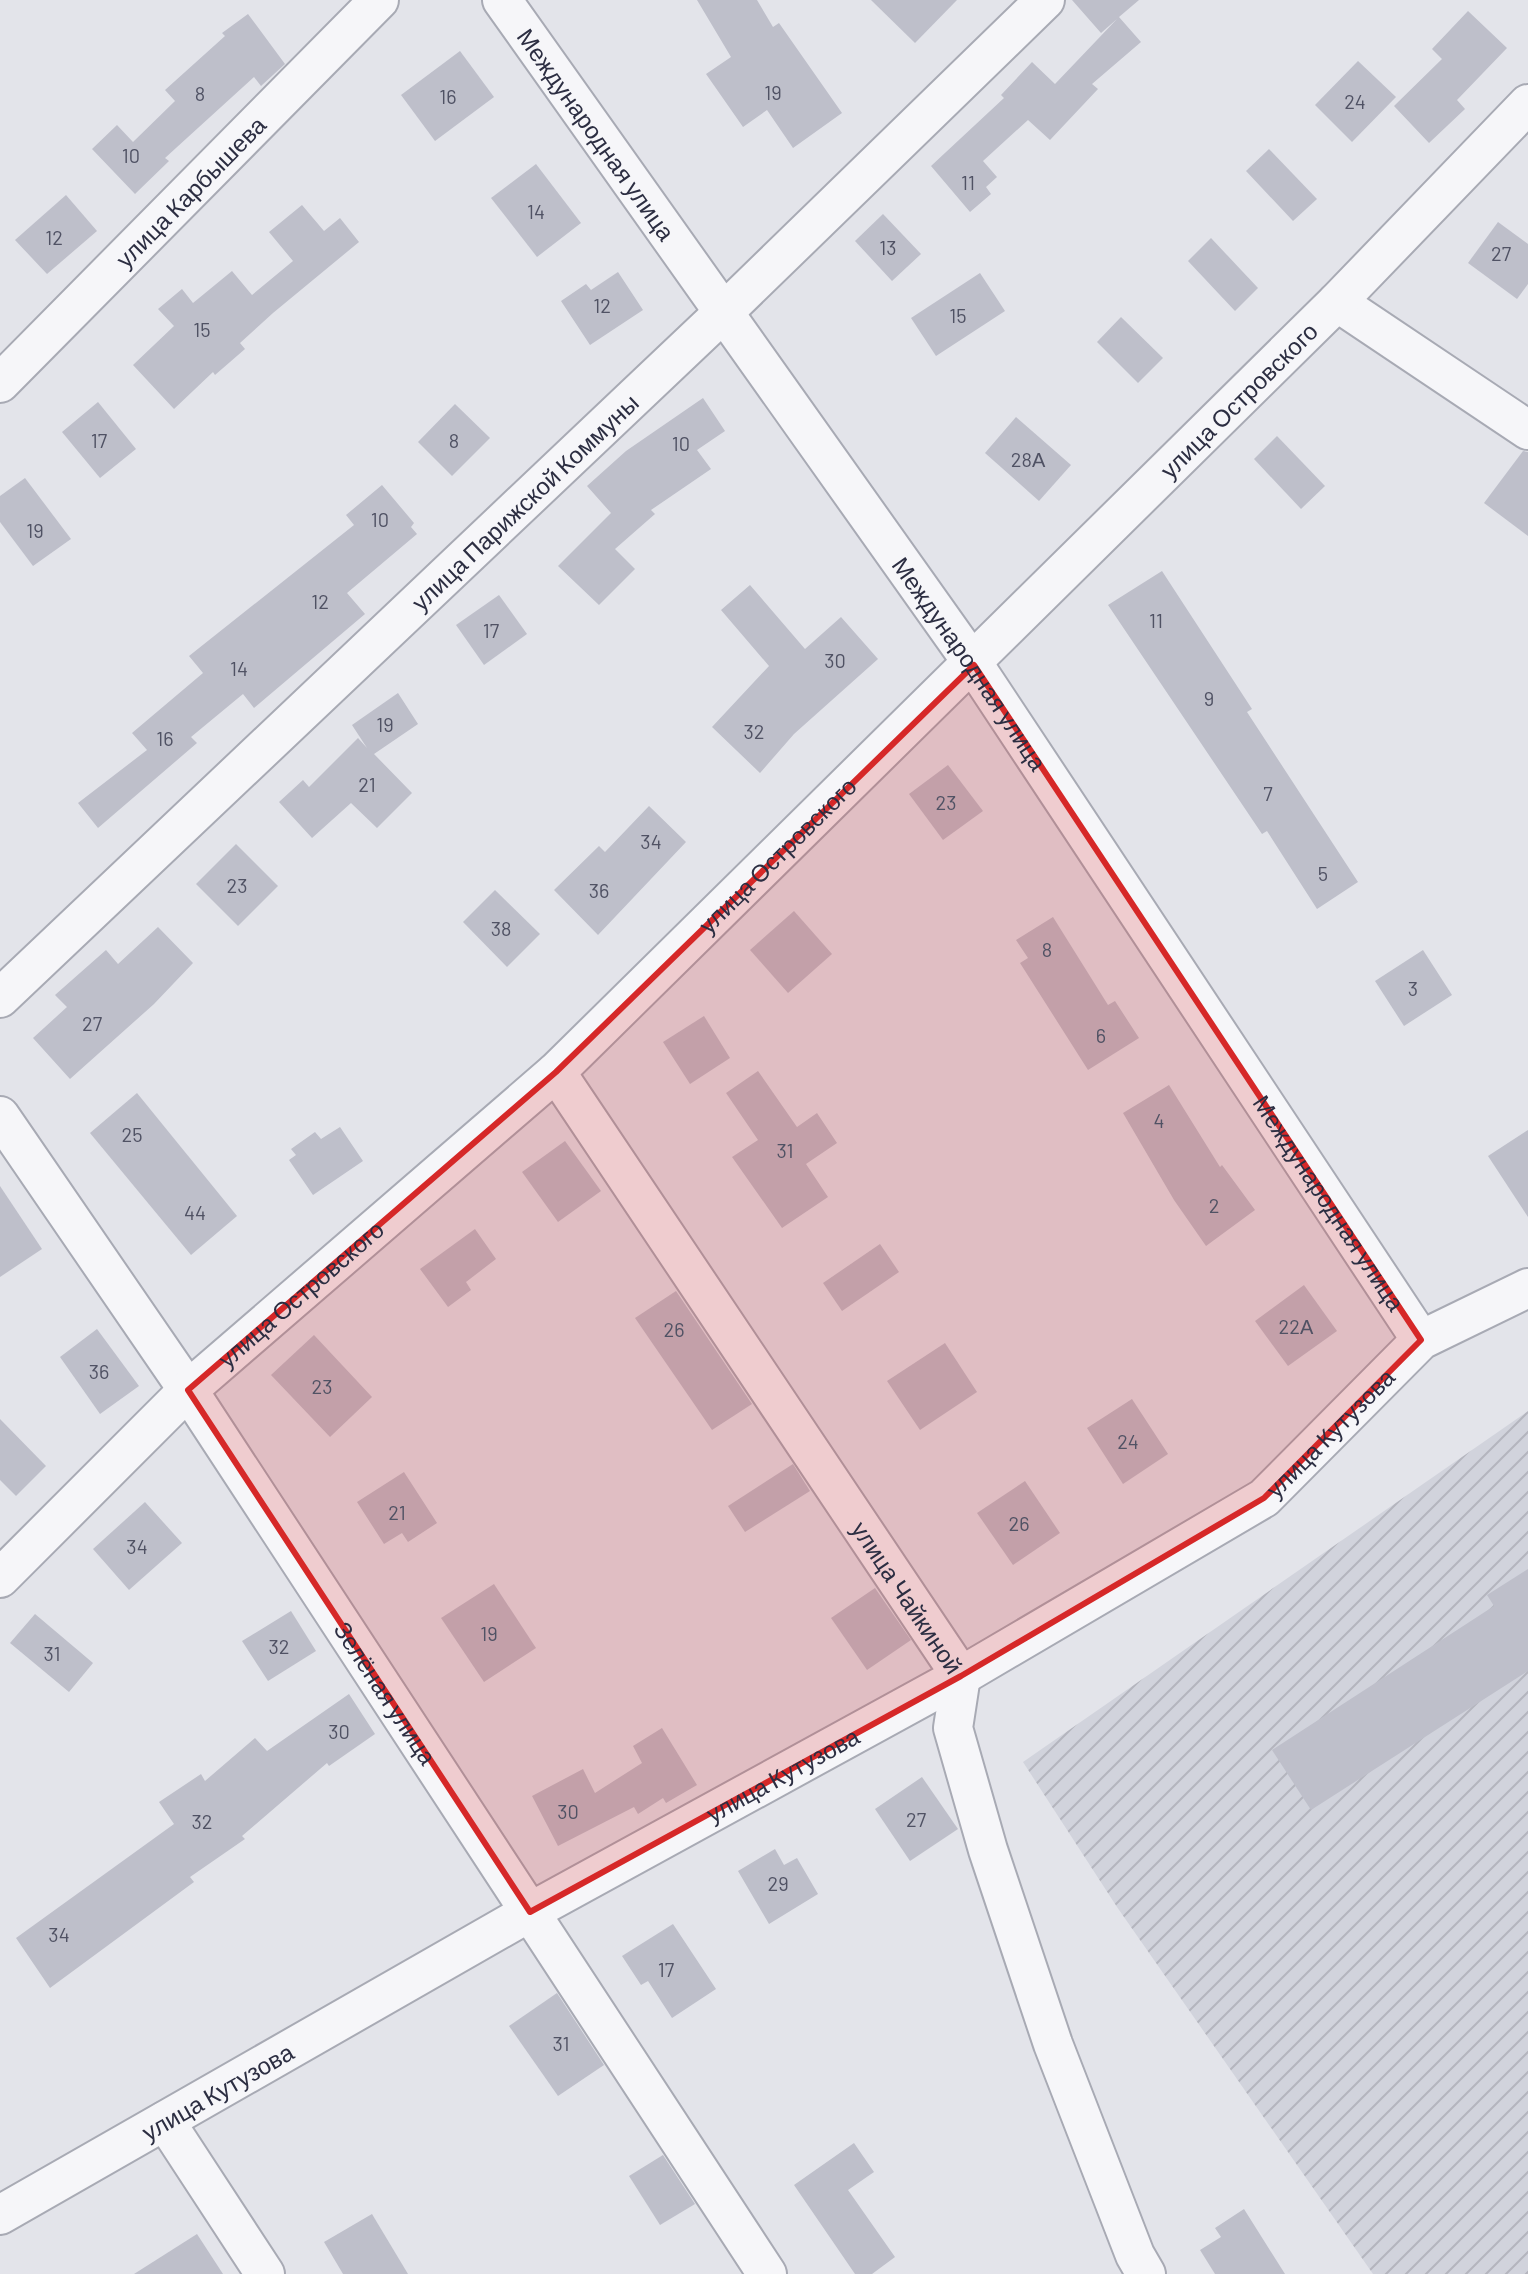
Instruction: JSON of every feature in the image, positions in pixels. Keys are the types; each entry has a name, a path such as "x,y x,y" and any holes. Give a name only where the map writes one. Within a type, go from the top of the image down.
{"street":[{"name":"улица Карбышева","path":"0,383 379,0"},
{"name":"Международная улица","path":"502,0 974,665 1421,1340"},
{"name":"улица Парижской Коммуны","path":"0,998 724,312 1045,0"},
{"name":"улица Островского","path":"0,1578 188,1390 556,1072 974,665 1337,302 1528,104"},
{"path":"1337,302 1528,430"},
{"name":"улица Чайкиной","path":"556,1072 961,1676 953,1728 988,1850 1053,2044 1135,2255 1146,2274"},
{"name":"Зелёная улица","path":"0,1116 188,1390 767,2274"},
{"name":"улица Кутузова","path":"0,2215 530,1912 961,1676 1264,1498 1421,1340 1528,1288"},
{"path":"165,2121 265,2274"}],"highlighted area":[{"path":"974,665 1421,1340 1264,1498 961,1676 530,1912 188,1390 556,1072"}],"shaded area":[{"path":"1528,1411 1528,2274 1373,2274 1117,1907 1023,1762"}],"building":[{"path":"697,0 757,0 773,27 779,23 842,113 793,148 767,110 743,127 706,74 731,57"},
{"path":"871,0 957,0 915,43"},
{"path":"1072,0 1139,0 1119,17 1141,42 1092,84 1098,89 1050,140 1028,120 983,161 997,177 986,187 991,194 970,212 931,166 1004,98 1001,95 1032,62 1055,84 1117,19 1101,33"},
{"path":"1468,11 1507,48 1457,100 1465,109 1429,143 1394,106 1442,59 1432,49"},
{"path":"248,14 285,64 261,86 254,77 165,158 169,161 135,194 92,149 117,125 133,142 175,101 165,90 225,36 222,33"},
{"path":"460,51 494,97 435,141 401,95"},
{"path":"1358,61 1396,97 1352,142 1315,105"},
{"path":"1269,149 1317,199 1293,221 1246,171"},
{"path":"536,164 581,223 537,257 491,198"},
{"path":"66,195 97,231 47,274 15,240"},
{"path":"302,205 324,231 340,218 359,242 273,313 240,343 245,349 215,375 213,372 174,409 133,365 174,326 158,309 182,289 193,303 232,271 252,295 293,261 269,232"},
{"path":"883,214 921,254 892,281 855,241"},
{"path":"1498,222 1528,244 1528,284 1517,299 1468,263"},
{"path":"1211,238 1258,288 1235,311 1188,261"},
{"path":"618,272 643,310 590,345 561,301 586,284 591,290"},
{"path":"980,273 1005,311 936,356 911,318"},
{"path":"1121,317 1163,358 1138,383 1097,342"},
{"path":"703,398 725,431 697,450 711,469 651,510 655,514 615,549 635,569 599,605 558,566 611,513 587,486 626,451"},
{"path":"98,402 136,449 100,478 62,432"},
{"path":"455,404 490,438 452,476 418,442"},
{"path":"1016,417 1071,465 1039,501 985,453"},
{"path":"1277,436 1325,486 1301,509 1254,459"},
{"path":"1523,451 1528,452 1528,536 1484,503"},
{"path":"25,478 71,539 33,566 0,522 0,496"},
{"path":"382,485 414,523 411,527 417,534 347,593 365,614 254,708 243,694 191,737 197,743 98,828 78,803 147,750 132,733 203,673 189,656 354,525 346,515"},
{"path":"1162,571 1252,709 1247,712 1358,882 1317,909 1267,831 1262,834 1108,605"},
{"path":"750,585 805,649 841,617 878,659 794,734 760,773 712,727 769,666 721,610"},
{"path":"499,595 527,634 484,665 456,625"},
{"path":"398,693 418,724 374,754 412,793 377,828 351,803 312,838 279,802 303,780 309,787 358,738 367,748 352,725"},
{"path":"948,765 983,811 943,840 909,794"},
{"path":"649,806 686,842 598,935 554,890 599,846 605,852"},
{"path":"236,844 278,886 238,926 196,884"},
{"path":"495,890 540,934 507,967 463,922"},
{"path":"794,911 832,954 788,993 750,950"},
{"path":"1053,917 1108,1005 1115,1001 1139,1038 1088,1070 1020,963 1028,958 1016,940"},
{"path":"158,927 193,963 154,1004 70,1079 33,1038 67,1007 55,995 106,950 118,964"},
{"path":"1423,950 1452,995 1404,1026 1375,981"},
{"path":"704,1016 730,1058 690,1084 663,1042"},
{"path":"758,1071 797,1127 817,1113 837,1143 806,1164 828,1197 782,1228 732,1157 758,1140 726,1093"},
{"path":"1169,1085 1220,1167 1222,1165 1255,1210 1206,1246 1174,1200 1123,1113"},
{"path":"137,1093 237,1216 191,1255 90,1133"},
{"path":"340,1127 363,1161 313,1195 289,1160 296,1155 291,1149 315,1132 321,1139"},
{"path":"1528,1130 1528,1217 1488,1156"},
{"path":"565,1141 601,1191 558,1222 522,1172"},
{"path":"0,1186 42,1249 0,1277"},
{"path":"475,1229 496,1259 466,1282 471,1290 448,1307 420,1269"},
{"path":"880,1244 899,1272 842,1311 823,1283"},
{"path":"1304,1285 1337,1331 1288,1366 1255,1321"},
{"path":"676,1291 752,1404 712,1430 635,1318"},
{"path":"97,1329 139,1386 100,1414 60,1357"},
{"path":"314,1335 372,1397 330,1437 271,1375"},
{"path":"945,1343 977,1392 920,1430 887,1381"},
{"path":"1132,1399 1168,1454 1123,1484 1087,1428"},
{"path":"0,1419 46,1466 16,1496 0,1480"},
{"path":"793,1464 810,1491 745,1532 728,1506"},
{"path":"404,1472 437,1523 408,1542 402,1533 384,1544 357,1502"},
{"path":"1025,1481 1060,1533 1013,1565 977,1513"},
{"path":"145,1502 182,1543 129,1590 93,1549"},
{"path":"1528,1569 1528,1671 1311,1810 1272,1750 1494,1606 1487,1595"},
{"path":"494,1584 536,1648 484,1682 441,1618"},
{"path":"875,1588 911,1640 867,1670 831,1618"},
{"path":"291,1611 316,1651 268,1681 242,1641"},
{"path":"35,1614 93,1663 69,1692 10,1643"},
{"path":"349,1694 375,1734 329,1766 327,1763 242,1836 245,1839 190,1877 194,1882 50,1988 16,1938 174,1824 159,1802 201,1774 205,1781 255,1738 267,1751"},
{"path":"662,1728 697,1785 666,1803 663,1798 638,1814 634,1807 558,1846 532,1796 583,1769 595,1793 642,1763 633,1746"},
{"path":"922,1777 958,1829 910,1861 875,1809"},
{"path":"775,1849 784,1865 797,1858 818,1894 769,1924 738,1871"},
{"path":"673,1924 716,1989 672,2018 648,1981 641,1985 622,1956"},
{"path":"557,1993 604,2065 558,2096 509,2026"},
{"path":"854,2143 874,2172 848,2190 895,2257 872,2274 855,2274 794,2185"},
{"path":"663,2155 695,2204 660,2225 629,2176"},
{"path":"1244,2209 1285,2274 1215,2274 1200,2250 1221,2237 1215,2228"},
{"path":"372,2214 408,2274 343,2274 324,2242"},
{"path":"197,2234 223,2274 134,2274"}]}
